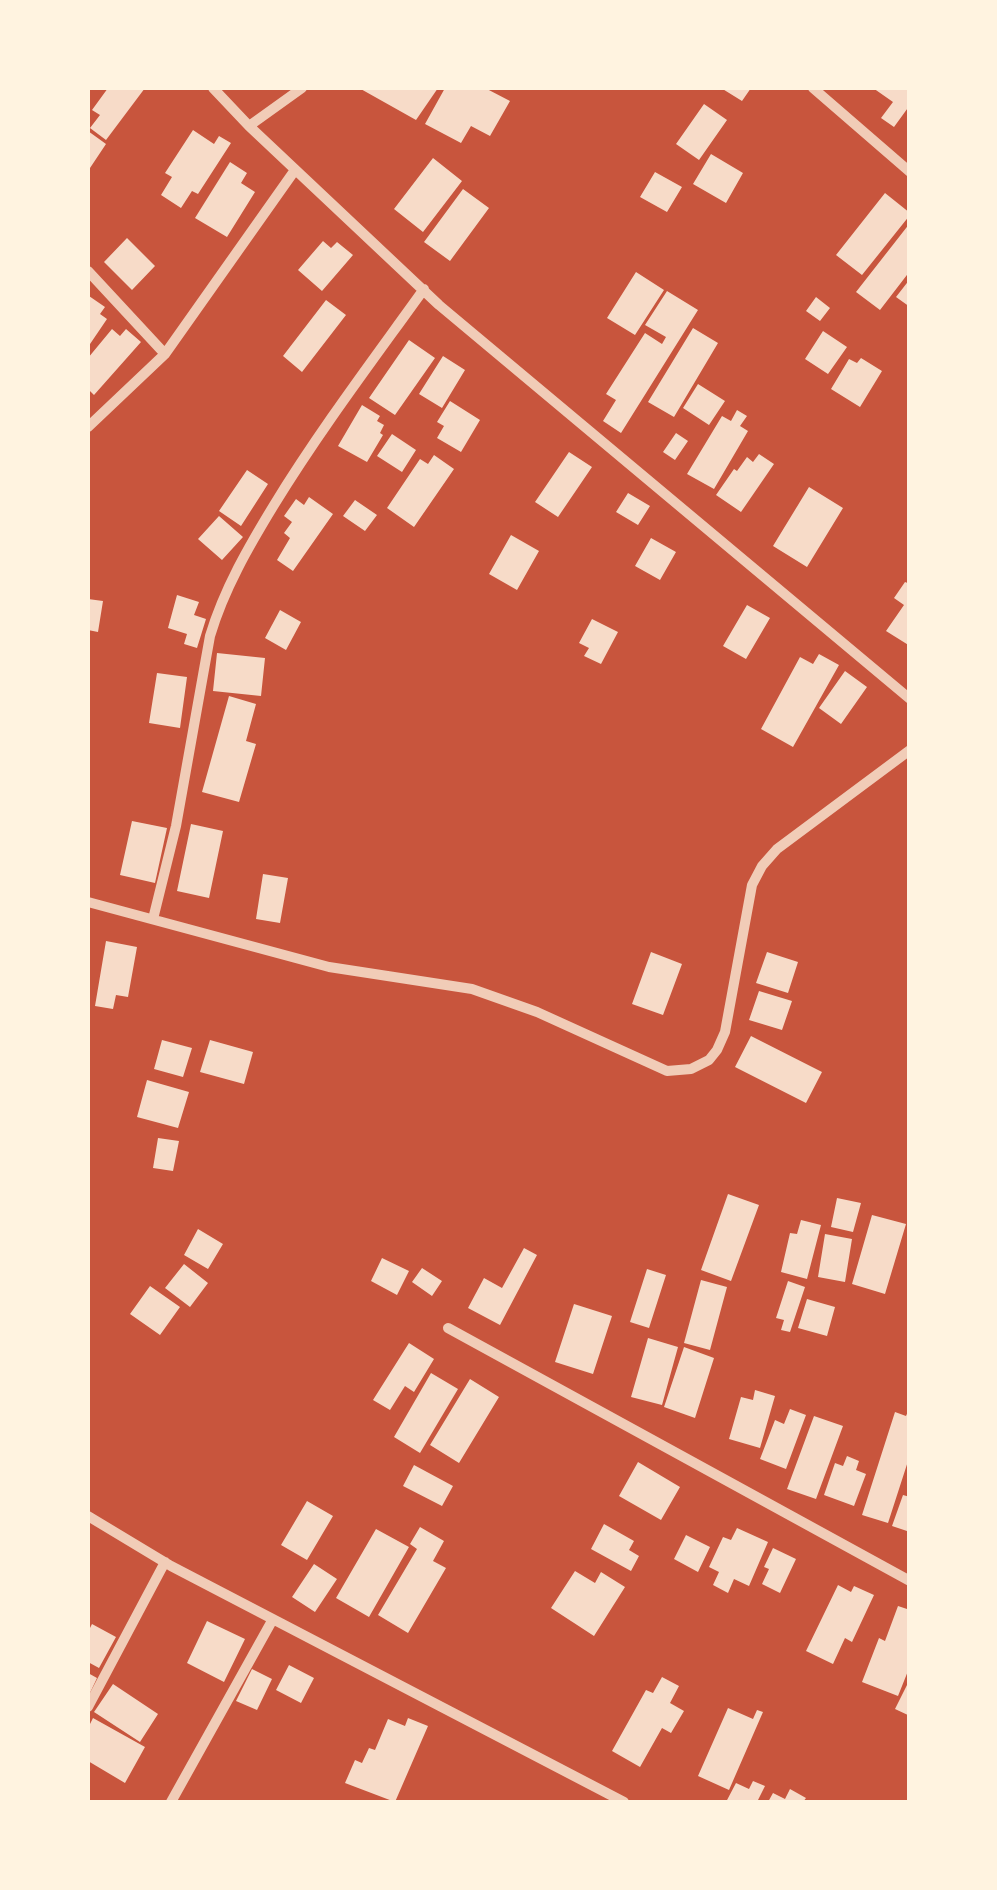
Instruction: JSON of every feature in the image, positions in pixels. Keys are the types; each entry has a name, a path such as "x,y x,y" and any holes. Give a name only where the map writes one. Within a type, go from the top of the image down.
{"street":[{"path":"212,88 439,305 910,699"},
{"path":"249,126 302,88"},
{"path":"814,88 910,172"},
{"path":"88,427 165,354 296,170"},
{"path":"88,271 165,354"},
{"path":"154,919 218,609 251,543 304,456 424,289"},
{"path":"88,902 329,967 472,989 538,1012 667,1071 691,1070 709,1060 725,1032 752,885 762,866 777,849 910,750"},
{"path":"448,1328 910,1581"},
{"path":"88,1516 166,1562 624,1802"},
{"path":"88,1707 166,1562"},
{"path":"171,1802 273,1619"}],"building":[{"path":"108,88 145,88 106,140 90,128 100,115 92,110"},
{"path":"359,88 438,88 416,120"},
{"path":"445,88 485,88 510,101 490,136 471,126 461,143 425,124"},
{"path":"721,88 751,88 742,101"},
{"path":"873,88 910,88 910,105 894,127 881,118 893,102"},
{"path":"704,104 727,120 699,160 676,144"},
{"path":"193,130 214,144 219,136 231,143 198,194 192,191 181,208 161,195 172,177 165,173"},
{"path":"88,131 106,144 88,171"},
{"path":"711,154 743,173 726,203 693,184"},
{"path":"433,158 462,181 423,232 394,209"},
{"path":"230,162 247,173 241,183 255,192 227,237 195,218"},
{"path":"655,172 682,187 667,212 640,197"},
{"path":"463,189 489,208 450,261 424,242"},
{"path":"885,193 910,215 862,275 836,255"},
{"path":"910,223 910,271 880,310 856,292"},
{"path":"127,238 155,266 132,290 104,262"},
{"path":"323,241 331,248 337,242 353,255 322,291 298,270"},
{"path":"636,272 664,290 635,335 607,318"},
{"path":"910,279 910,307 896,297"},
{"path":"667,291 698,310 621,433 603,421 616,400 606,394 645,333 662,344 666,337 645,325"},
{"path":"89,296 105,307 100,314 107,319 88,347"},
{"path":"816,297 830,308 820,321 806,311"},
{"path":"326,300 346,315 302,372 283,356"},
{"path":"693,328 718,343 674,417 648,402"},
{"path":"112,329 120,336 126,329 141,342 94,395 88,389 88,358"},
{"path":"823,331 847,347 828,374 805,359"},
{"path":"409,340 435,358 395,415 369,398"},
{"path":"443,356 465,370 442,408 419,394"},
{"path":"861,358 882,371 860,407 831,389 849,359 857,363"},
{"path":"698,384 725,401 709,425 683,408"},
{"path":"450,401 480,420 461,452 437,438 444,426 437,422"},
{"path":"362,405 380,416 377,421 384,425 380,433 383,435 367,462 338,446"},
{"path":"737,410 747,416 740,426 748,431 714,489 687,474 722,416 731,421"},
{"path":"676,433 688,441 675,460 663,452"},
{"path":"392,434 416,450 402,472 377,456"},
{"path":"569,452 592,467 558,517 535,502"},
{"path":"759,454 774,464 741,512 716,495 734,469 737,471 747,457 753,462"},
{"path":"434,455 454,469 414,527 387,508 420,459 428,464"},
{"path":"247,470 268,484 241,526 219,511"},
{"path":"809,487 843,508 807,567 773,546"},
{"path":"628,493 650,506 638,525 616,512"},
{"path":"309,497 333,514 293,571 277,560 290,538 284,533 292,522 284,516 296,499 304,505"},
{"path":"355,500 377,515 365,531 343,516"},
{"path":"219,516 243,537 222,560 198,539"},
{"path":"511,535 539,551 517,590 489,574"},
{"path":"651,538 676,552 660,580 635,566"},
{"path":"905,582 910,584 910,646 886,631 904,605 894,598"},
{"path":"177,595 199,602 194,615 206,619 197,648 184,644 187,634 168,628"},
{"path":"88,599 103,601 98,632 88,630"},
{"path":"747,605 770,618 746,659 723,646"},
{"path":"280,610 301,622 286,650 265,638"},
{"path":"592,619 618,632 601,664 584,656 589,648 579,643"},
{"path":"217,653 265,658 261,696 213,691"},
{"path":"819,654 839,665 793,747 761,729 800,657 813,664"},
{"path":"845,671 867,687 841,724 819,708"},
{"path":"157,673 187,677 180,728 149,723"},
{"path":"229,696 256,704 246,741 256,744 239,802 202,792"},
{"path":"132,821 167,828 155,883 120,875"},
{"path":"191,824 223,831 209,898 177,891"},
{"path":"263,874 288,878 280,923 256,919"},
{"path":"106,941 137,947 128,997 116,995 113,1009 95,1006"},
{"path":"651,952 682,964 663,1015 632,1004"},
{"path":"767,952 798,962 788,993 756,983"},
{"path":"759,991 792,1001 782,1030 749,1020"},
{"path":"751,1036 822,1072 806,1103 735,1067"},
{"path":"162,1040 192,1048 183,1077 154,1069"},
{"path":"210,1040 253,1052 244,1084 200,1072"},
{"path":"147,1080 189,1092 178,1128 137,1117"},
{"path":"158,1138 179,1141 173,1171 153,1168"},
{"path":"728,1194 759,1205 731,1281 701,1270"},
{"path":"837,1198 861,1203 853,1232 831,1227"},
{"path":"872,1215 906,1224 885,1294 852,1284"},
{"path":"801,1220 821,1225 807,1279 781,1272 790,1233 797,1234"},
{"path":"198,1229 223,1244 208,1269 184,1255"},
{"path":"825,1234 852,1239 845,1282 818,1277"},
{"path":"524,1248 537,1255 500,1325 468,1308 484,1278 502,1288"},
{"path":"382,1258 409,1271 397,1295 371,1281"},
{"path":"184,1264 208,1283 190,1307 165,1288"},
{"path":"422,1268 442,1281 432,1296 412,1282"},
{"path":"647,1269 666,1275 649,1328 630,1322"},
{"path":"701,1280 727,1287 710,1350 684,1343"},
{"path":"788,1281 805,1287 790,1332 781,1330 784,1320 776,1318"},
{"path":"150,1286 180,1307 160,1335 130,1314"},
{"path":"807,1299 835,1307 827,1336 798,1328"},
{"path":"574,1304 612,1316 593,1374 555,1362"},
{"path":"648,1338 678,1347 662,1405 631,1397"},
{"path":"409,1343 434,1359 414,1392 405,1386 390,1410 373,1400"},
{"path":"684,1347 714,1358 695,1418 664,1407"},
{"path":"431,1373 458,1389 420,1453 394,1437"},
{"path":"470,1379 499,1397 459,1463 430,1445"},
{"path":"755,1390 775,1396 760,1448 729,1439 741,1397 753,1400"},
{"path":"910,1407 910,1455 888,1523 862,1515 895,1412 906,1416"},
{"path":"790,1409 806,1415 786,1469 760,1459 775,1420 784,1424"},
{"path":"814,1416 843,1426 816,1499 787,1489"},
{"path":"847,1456 859,1461 856,1470 866,1474 854,1506 824,1495 835,1463 843,1466"},
{"path":"638,1462 680,1487 661,1520 619,1496"},
{"path":"414,1465 453,1486 442,1506 403,1486"},
{"path":"903,1495 910,1497 910,1532 892,1526"},
{"path":"307,1501 333,1516 307,1560 281,1545"},
{"path":"604,1524 634,1541 629,1550 639,1556 631,1571 591,1549"},
{"path":"420,1527 444,1541 433,1561 446,1568 408,1633 378,1615 417,1549 410,1544"},
{"path":"737,1528 768,1542 749,1586 734,1579 728,1593 713,1585 719,1572 709,1567 723,1537 731,1540"},
{"path":"376,1529 409,1547 369,1617 336,1598"},
{"path":"686,1535 710,1547 698,1572 674,1559"},
{"path":"773,1548 796,1559 780,1593 762,1584 769,1569 764,1567"},
{"path":"314,1564 337,1579 315,1612 292,1597"},
{"path":"575,1571 595,1583 601,1572 625,1587 594,1636 551,1608"},
{"path":"838,1585 851,1592 854,1586 874,1595 852,1642 845,1638 833,1664 806,1651"},
{"path":"898,1606 910,1610 910,1666 898,1696 862,1682 879,1638 885,1641"},
{"path":"207,1621 245,1639 224,1682 187,1663"},
{"path":"92,1624 116,1637 99,1668 88,1662 88,1632"},
{"path":"289,1665 314,1678 301,1703 276,1690"},
{"path":"252,1669 272,1679 257,1710 236,1701"},
{"path":"88,1673 97,1678 88,1697"},
{"path":"662,1677 679,1686 670,1703 684,1711 671,1733 662,1728 640,1767 612,1751 646,1690 653,1693"},
{"path":"910,1679 910,1716 895,1709"},
{"path":"113,1684 158,1714 140,1742 94,1712"},
{"path":"728,1708 753,1719 757,1710 763,1712 729,1790 698,1776"},
{"path":"93,1718 145,1747 125,1783 88,1761 88,1728"},
{"path":"408,1718 428,1726 395,1802 345,1783 355,1760 362,1763 369,1748 375,1750 388,1719 405,1726"},
{"path":"753,1781 765,1786 757,1802 726,1802 736,1783 749,1789"},
{"path":"790,1789 806,1798 803,1802 768,1802 773,1793 785,1799"}]}
